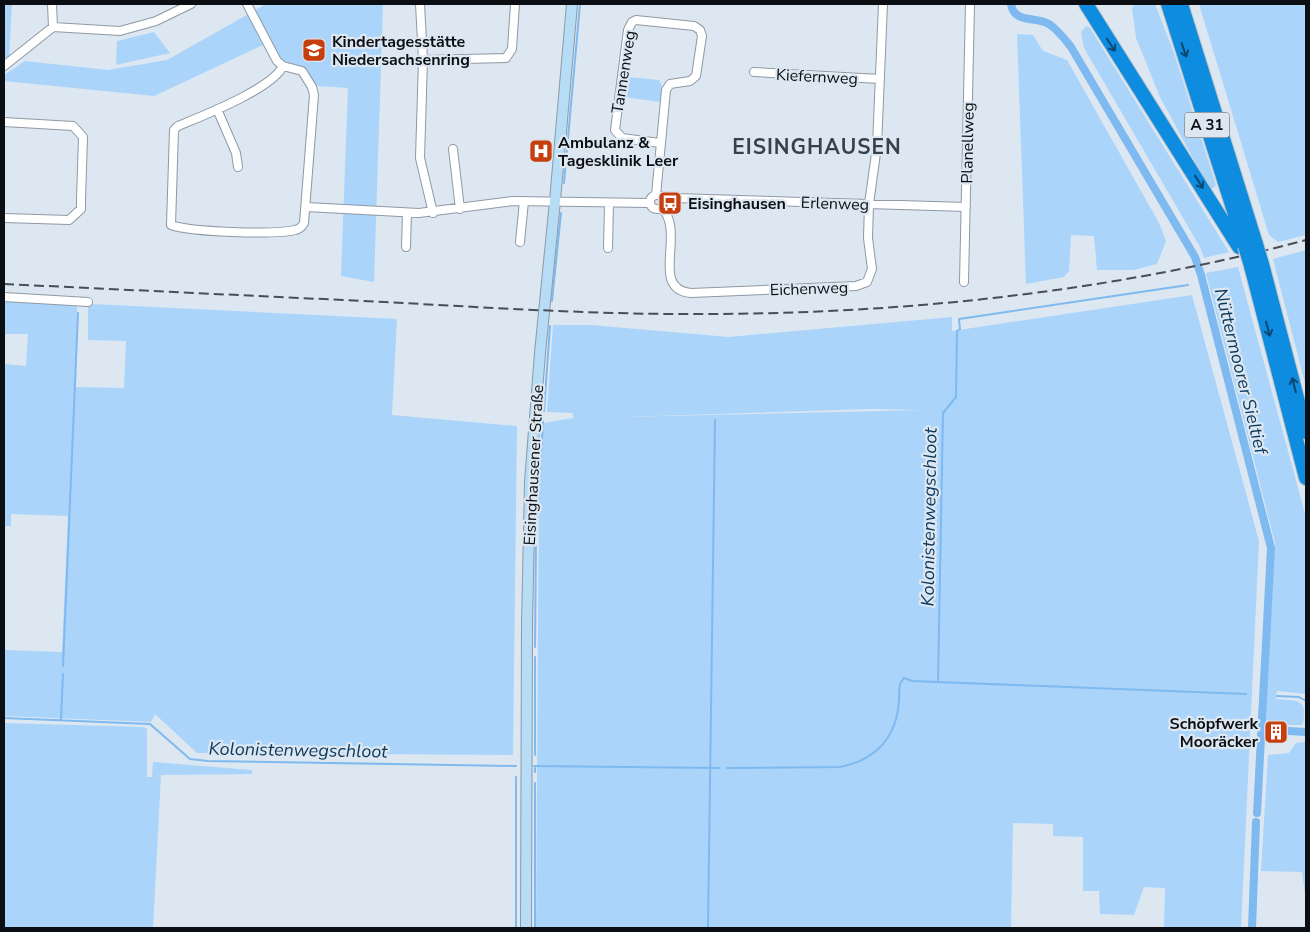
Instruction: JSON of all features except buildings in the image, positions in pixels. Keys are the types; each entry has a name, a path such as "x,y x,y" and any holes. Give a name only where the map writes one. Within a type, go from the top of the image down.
{"highway":[{"path":"1086,4 1250,254"},
{"name":"A 31","path":"1168,4 1306,432"},
{"name":"A 31","path":"1181,4 1250,254 1306,478"}],"street":[{"path":"52,4 53,27"},
{"path":"4,66 53,27 112,31 126,30 156,21 191,4"},
{"path":"247,4 277,61 283,66 302,71 314,90 306,207 302,226 285,232 235,232 171,225 174,130 178,126 255,90 276,76 283,66"},
{"path":"420,4 423,60 420,158 433,212"},
{"path":"423,60 506,58 512,49 515,4"},
{"name":"Eisinghausener Straße","path":"526,928 527,624 530,482 541,336 556,201 572,4"},
{"name":"Eichenweg","path":"662,208 668,215 671,226 671,281 678,291 691,293 864,284 868,280 872,269 868,238 869,204 876,146 883,4"},
{"name":"Planellweg","path":"964,282 970,4"},
{"name":"Tannenweg","path":"656,195 666,90 670,84 690,81 696,76 702,36 700,30 694,26 636,20 632,22 628,30 615,130 622,138 660,143"},
{"name":"Kiefernweg","path":"754,72 880,79"},
{"path":"217,109 236,153 238,168"},
{"path":"4,122 74,126 83,136 80,209 74,217 70,220 4,218"},
{"path":"453,149 460,209"},
{"path":"656,195 661,196 664,200 662,208 654,209 650,203 652,197 656,195"},
{"name":"Erlenweg","path":"675,198 966,207"},
{"path":"306,207 407,213 433,212 524,201 650,203"},
{"path":"520,242 524,201"},
{"path":"608,248 610,202"},
{"path":"406,247 407,213"},
{"path":"4,297 88,302"}],"shaded area":[{"path":"4,4 12,4 9,57 4,58"},
{"path":"266,4 383,4 374,282 341,276 348,88 317,86 305,68 275,63 263,45 154,96 4,81 4,75 25,61 108,70 167,60"},
{"path":"1135,4 1155,4 1174,53 1216,185 1212,189 1209,188 1160,97 1136,38 1132,8"},
{"path":"1199,4 1306,4 1306,235 1278,242 1269,235"},
{"path":"1086,26 1090,28 1229,252 1204,258 1200,247 1084,48 1081,32"},
{"path":"154,32 170,53 116,65 117,41"},
{"path":"1017,34 1033,35 1043,51 1067,60 1159,223 1166,241 1157,264 1134,270 1097,270 1094,236 1071,235 1069,271 1064,277 1026,284"},
{"path":"627,77 659,80 663,88 661,102 623,97"},
{"path":"1306,250 1306,387 1273,259"},
{"path":"1238,267 1306,517 1306,694 1277,691 1276,699 1295,701 1302,704 1304,720 1302,725 1284,725 1265,720 1275,543 1206,273"},
{"path":"1192,295 1259,541 1241,928 1164,928 1165,888 1144,887 1134,915 1100,914 1099,891 1083,891 1083,837 1053,836 1053,824 1013,823 1011,928 536,928 539,493 543,423 573,418 573,413 547,412 553,325 591,325 729,337 952,317 952,331","holes":["869,409 923,410 623,417"]},
{"path":"4,300 73,304 77,307 76,387 124,388 126,341 88,340 88,307 91,304 397,319 392,415 517,426 513,755 197,753 155,714 151,722 4,716 4,650 62,652 68,516 11,514 11,526 4,526 4,364 26,366 28,334 4,334"},
{"path":"4,723 143,727 147,729 147,777 152,777 153,762 252,770 252,774 161,775 153,928 4,928"},
{"path":"1306,742 1306,901 1302,872 1261,871 1268,755 1289,753 1296,743"}],"waterway":[{"path":"564,183 580,4"},
{"name":"Nüttermoorer Sieltief","path":"1011,4 1016,14 1021,17 1049,24 1071,47 1195,257 1201,275 1271,548 1257,813"},
{"path":"552,301 561,213"},
{"name":"Kolonistenwegschloot","path":"938,682 943,413 956,397 957,331 960,329 959,319 1188,285"},
{"path":"63,666 78,313"},
{"path":"544,411 550,326"},
{"path":"708,928 715,420"},
{"path":"535,647 536,537 543,421"},
{"path":"535,657 535,755"},
{"path":"61,719 63,674"},
{"name":"Kolonistenwegschloot","path":"727,768 840,767 865,759 883,744 894,725 900,686 904,678 912,681 1246,694"},
{"name":"Kolonistenwegschloot","path":"1277,696 1299,697 1306,701"},
{"name":"Kolonistenwegschloot","path":"4,718 150,724 190,759 208,761 516,766"},
{"path":"1288,731 1306,732"},
{"name":"Kolonistenwegschloot","path":"534,766 719,768"},
{"name":"Kolonistenwegschloot","path":"535,766 535,772"},
{"path":"516,777 516,928"},
{"path":"535,783 535,928"},
{"name":"Nüttermoorer Sieltief","path":"1252,928 1256,822"}],"railway":[{"path":"4,284 508,309 673,314 788,313 938,304 1087,286 1234,258 1306,240"}],"place":[{"name":"Kindertagesstätte Niedersachsenring","path":"314,50"},
{"name":"Ambulanz & Tagesklinik Leer","path":"541,151"},
{"name":"Eisinghausen","path":"670,203"},
{"name":"Schöpfwerk Mooräcker","path":"1276,732"}],"district":[{"name":"EISINGHAUSEN","path":"817,147"}]}
